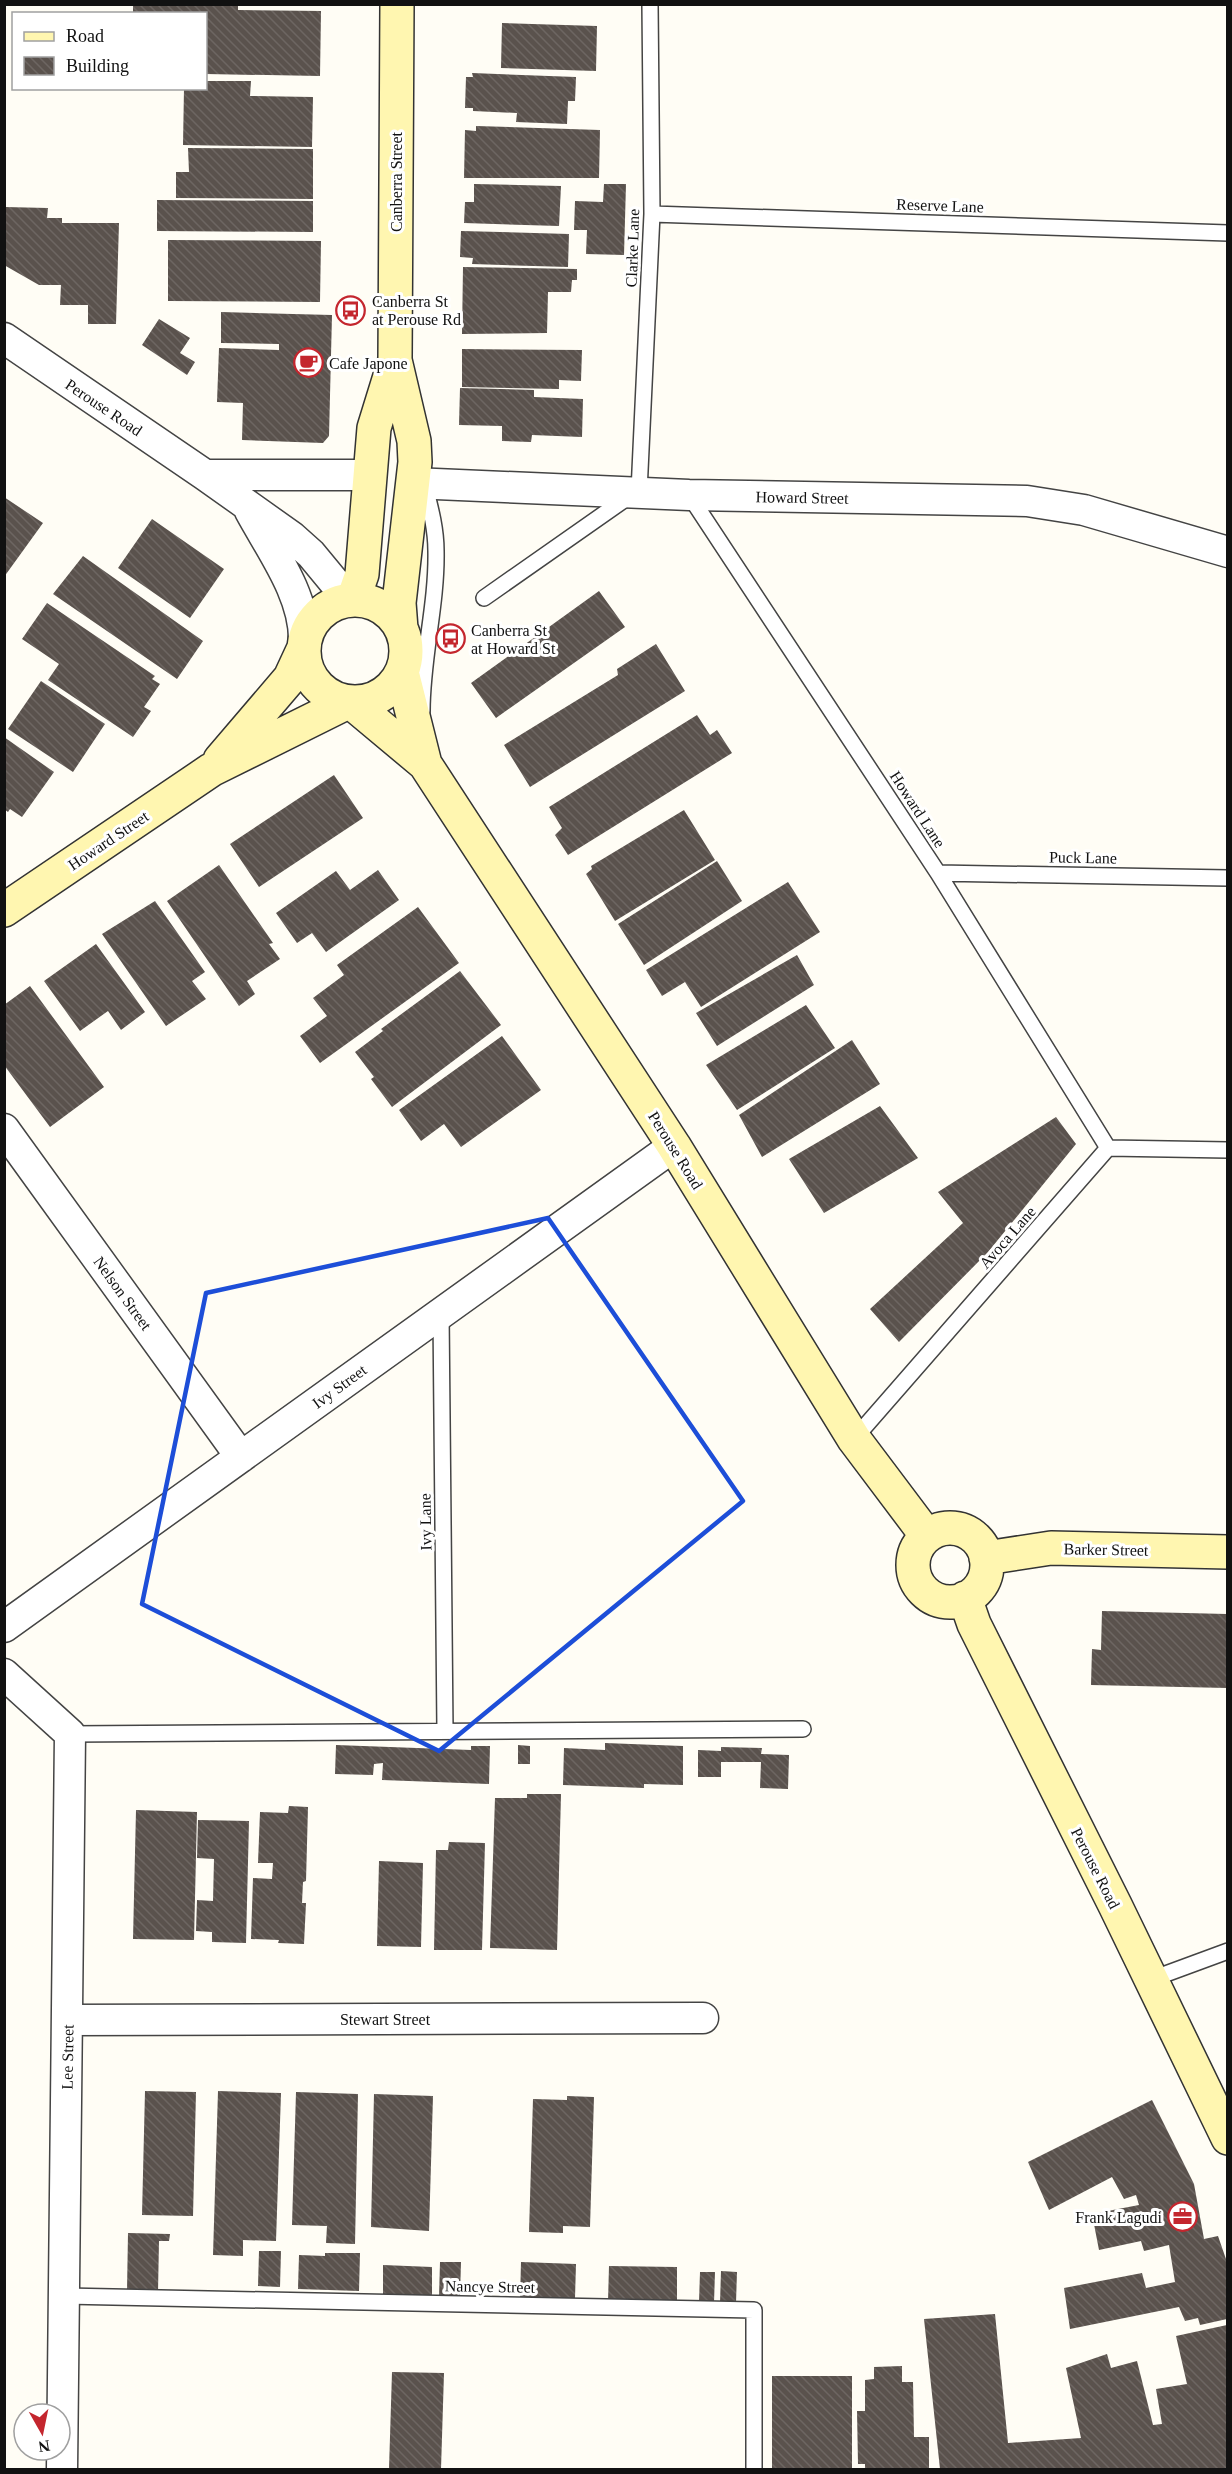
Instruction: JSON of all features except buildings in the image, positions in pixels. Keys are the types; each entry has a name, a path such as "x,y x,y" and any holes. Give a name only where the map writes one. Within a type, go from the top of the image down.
{"street":[{"name":"Canberra Street","path":"397,4 395,360 414,441 419,484 399,603 401,629"},
{"name":"Perouse Road","path":"4,338 205,475 303,547 351,600"},
{"name":"Canberra Street","path":"351,600 362,574 374,428 395,360"},
{"path":"205,475 370,475"},
{"name":"Howard Street","path":"370,475 419,484 689,495 1027,501 1084,510 1227,552"},
{"name":"Perouse Road","path":"247,506 293,591 303,625 303,646"},
{"path":"351,600 365,600 386,610 401,629 406,651 402,672 393,685 381,695 368,701 350,702 330,696 316,685 306,669 303,646 311,624 323,610 331,605 351,600"},
{"name":"Howard Street","path":"212,770 283,687 294,672 303,646"},
{"name":"Perouse Road","path":"402,672 425,764"},
{"name":"Howard Street","path":"4,910 212,770 350,702"},
{"name":"Perouse Road","path":"350,702 425,764 674,1146 854,1439 927,1536"},
{"name":"Nelson Street","path":"4,1129 241,1457"},
{"name":"Ivy Street","path":"4,1627 674,1146"},
{"path":"946,1528 957,1529 976,1539 986,1558 986,1570 982,1582 975,1591 954,1602 931,1597 922,1589 913,1568 914,1556 918,1545 927,1536 946,1528"},
{"name":"Barker Street","path":"986,1558 1051,1548 1227,1552"},
{"name":"Perouse Road","path":"965,1598 974,1624 1152,1979 1227,2138"},
{"path":"4,1674 70,1734"},
{"name":"Lee Street","path":"62,2469 70,1734"},
{"name":"Stewart Street","path":"68,2020 703,2018"}],"lane":[{"name":"Clarke Lane","path":"637,492 652,214 650,4"},
{"name":"Reserve Lane","path":"652,214 1227,233"},
{"path":"419,484 434,525 436,550 435,586 422,708 425,764"},
{"path":"484,598 637,492"},
{"name":"Howard Lane","path":"689,495 938,873 1108,1148"},
{"name":"Puck Lane","path":"938,873 1227,878"},
{"path":"1108,1148 1227,1150"},
{"name":"Avoca Lane","path":"854,1439 1108,1148"},
{"name":"Ivy Lane","path":"441,1313 445,1731"},
{"path":"70,1734 803,1729"},
{"path":"1152,1979 1227,1952"},
{"name":"Nancye Street","path":"65,2296 754,2310 754,2469"}],"highlighted area":[{"path":"548,1218 743,1501 439,1751 142,1604 206,1293"}],"place":[{"name":"Canberra St at Perouse Rd","path":"351,310"},
{"name":"Cafe Japone","path":"308,363"},
{"name":"Canberra St at Howard St","path":"450,639"},
{"name":"Frank Lagudi","path":"1183,2217"}]}
